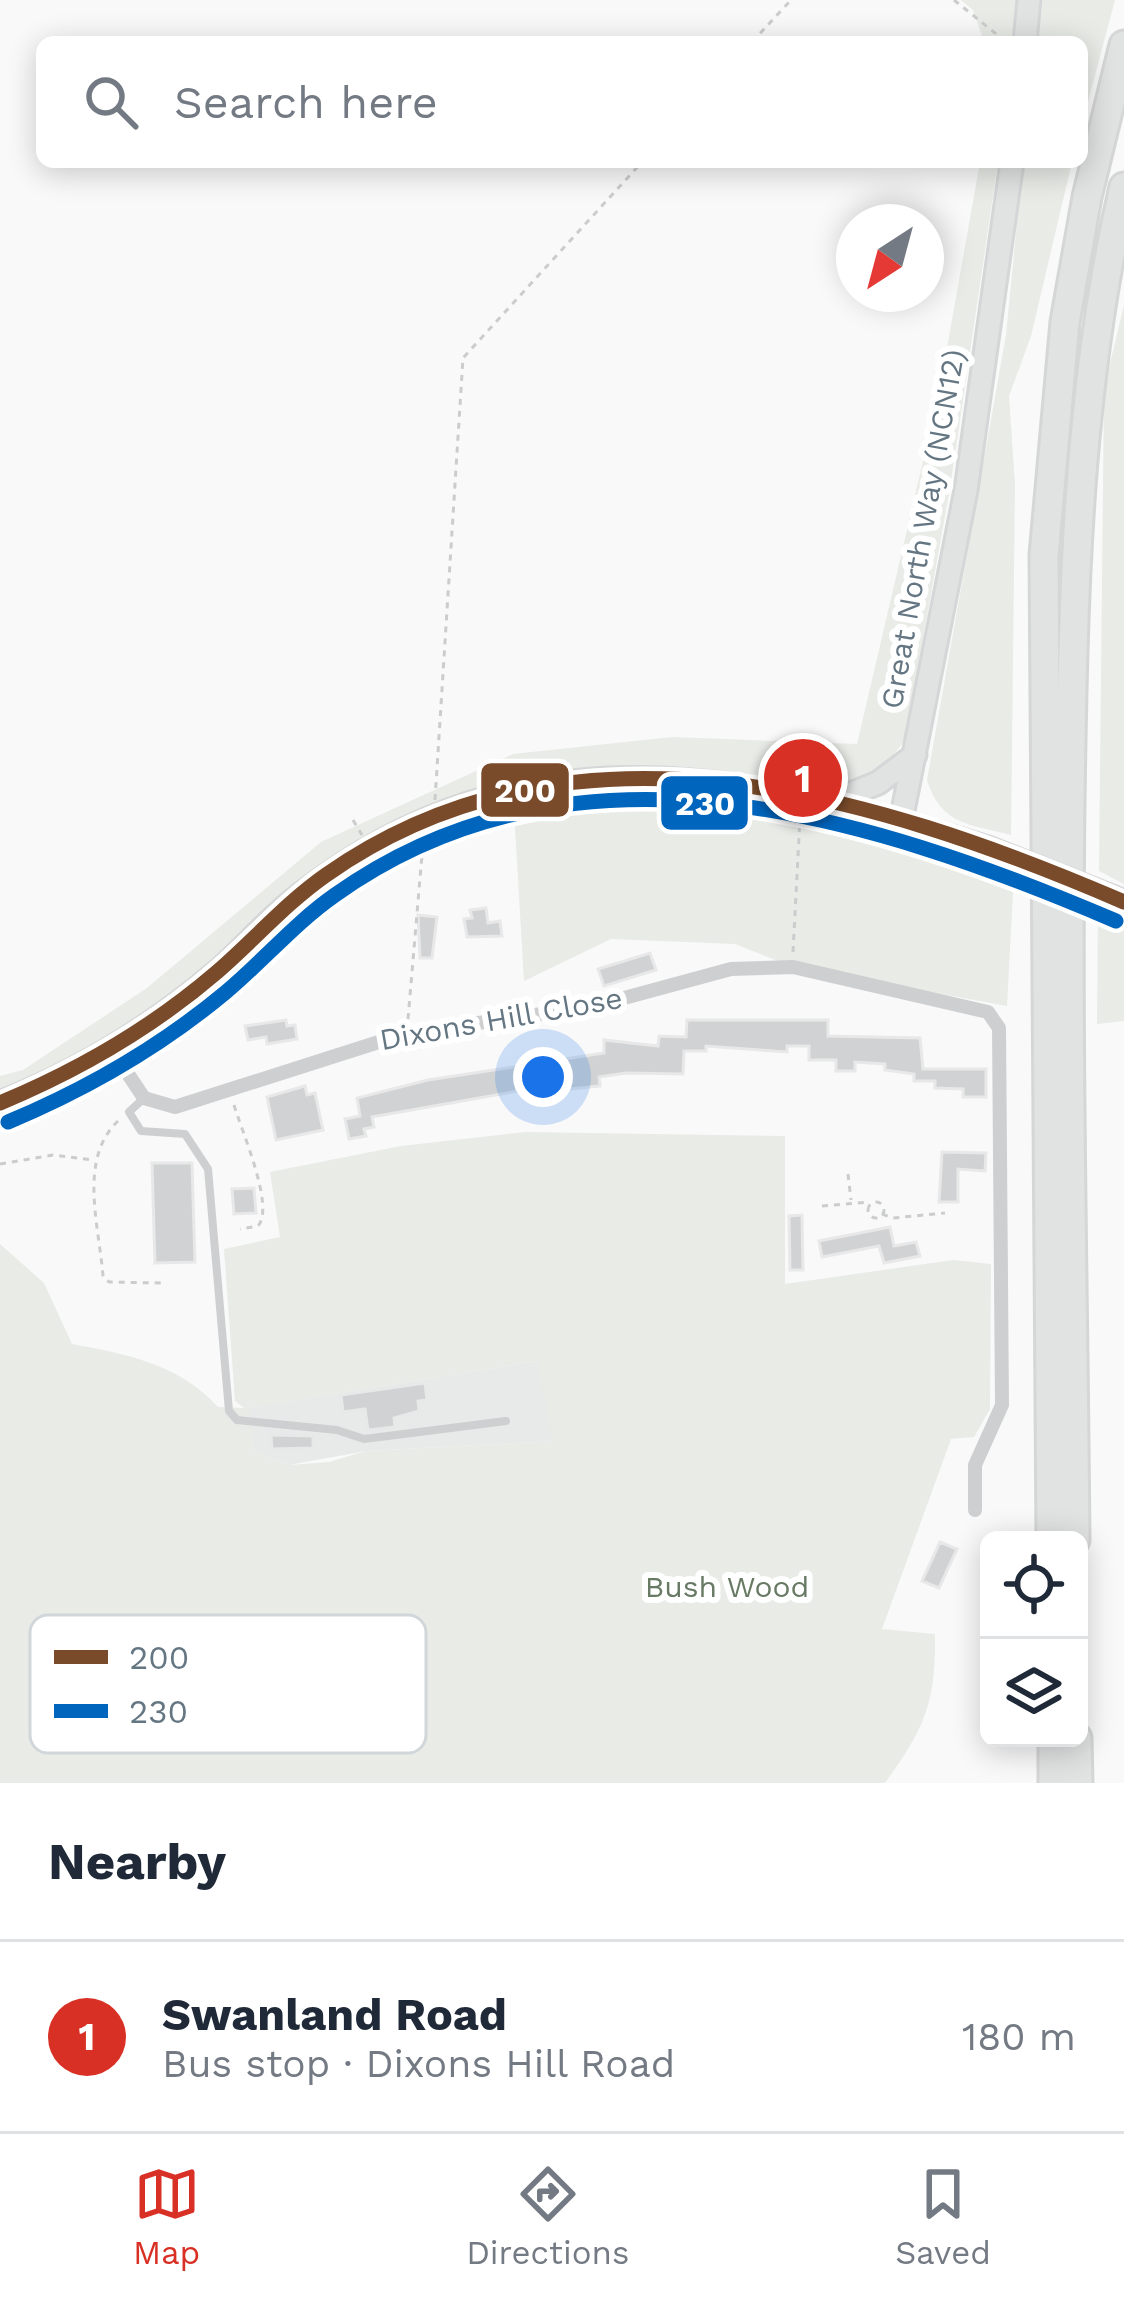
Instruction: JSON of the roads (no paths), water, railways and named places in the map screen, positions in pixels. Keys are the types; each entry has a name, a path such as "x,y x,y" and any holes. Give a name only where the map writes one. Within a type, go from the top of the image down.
{"highway":[{"path":"1051,1531 1044,555 1065,322 1087,197 1124,45"},
{"path":"1075,1531 1069,906 1076,551 1100,315 1124,187"},
{"path":"1053,1747 1053,1783"},
{"path":"1077,1747 1078,1783"}],"street":[{"path":"1025,36 1029,0"},
{"path":"901,820 966,490 1011,168"},
{"path":"827,803 878,782 916,755"},
{"path":"0,1103 117,1058 300,894 363,850 471,799 579,778 688,782 827,803 988,848 1123,902"},
{"name":"Dixons Hill Close","path":"144,1098 175,1107 230,1092 342,1049 407,1033 591,1006 731,969 793,967 988,1012 998,1028 1002,1405 975,1465 975,1510"},
{"path":"117,1058 144,1098"}],"lane":[{"path":"144,1098 129,1112 142,1131 185,1134 208,1169 230,1411 237,1420 337,1430 364,1439 506,1421"}],"place":[{"name":"Swanland Road","path":"803,778"}],"park label":[{"name":"Bush Wood","path":"727,1587"}]}
